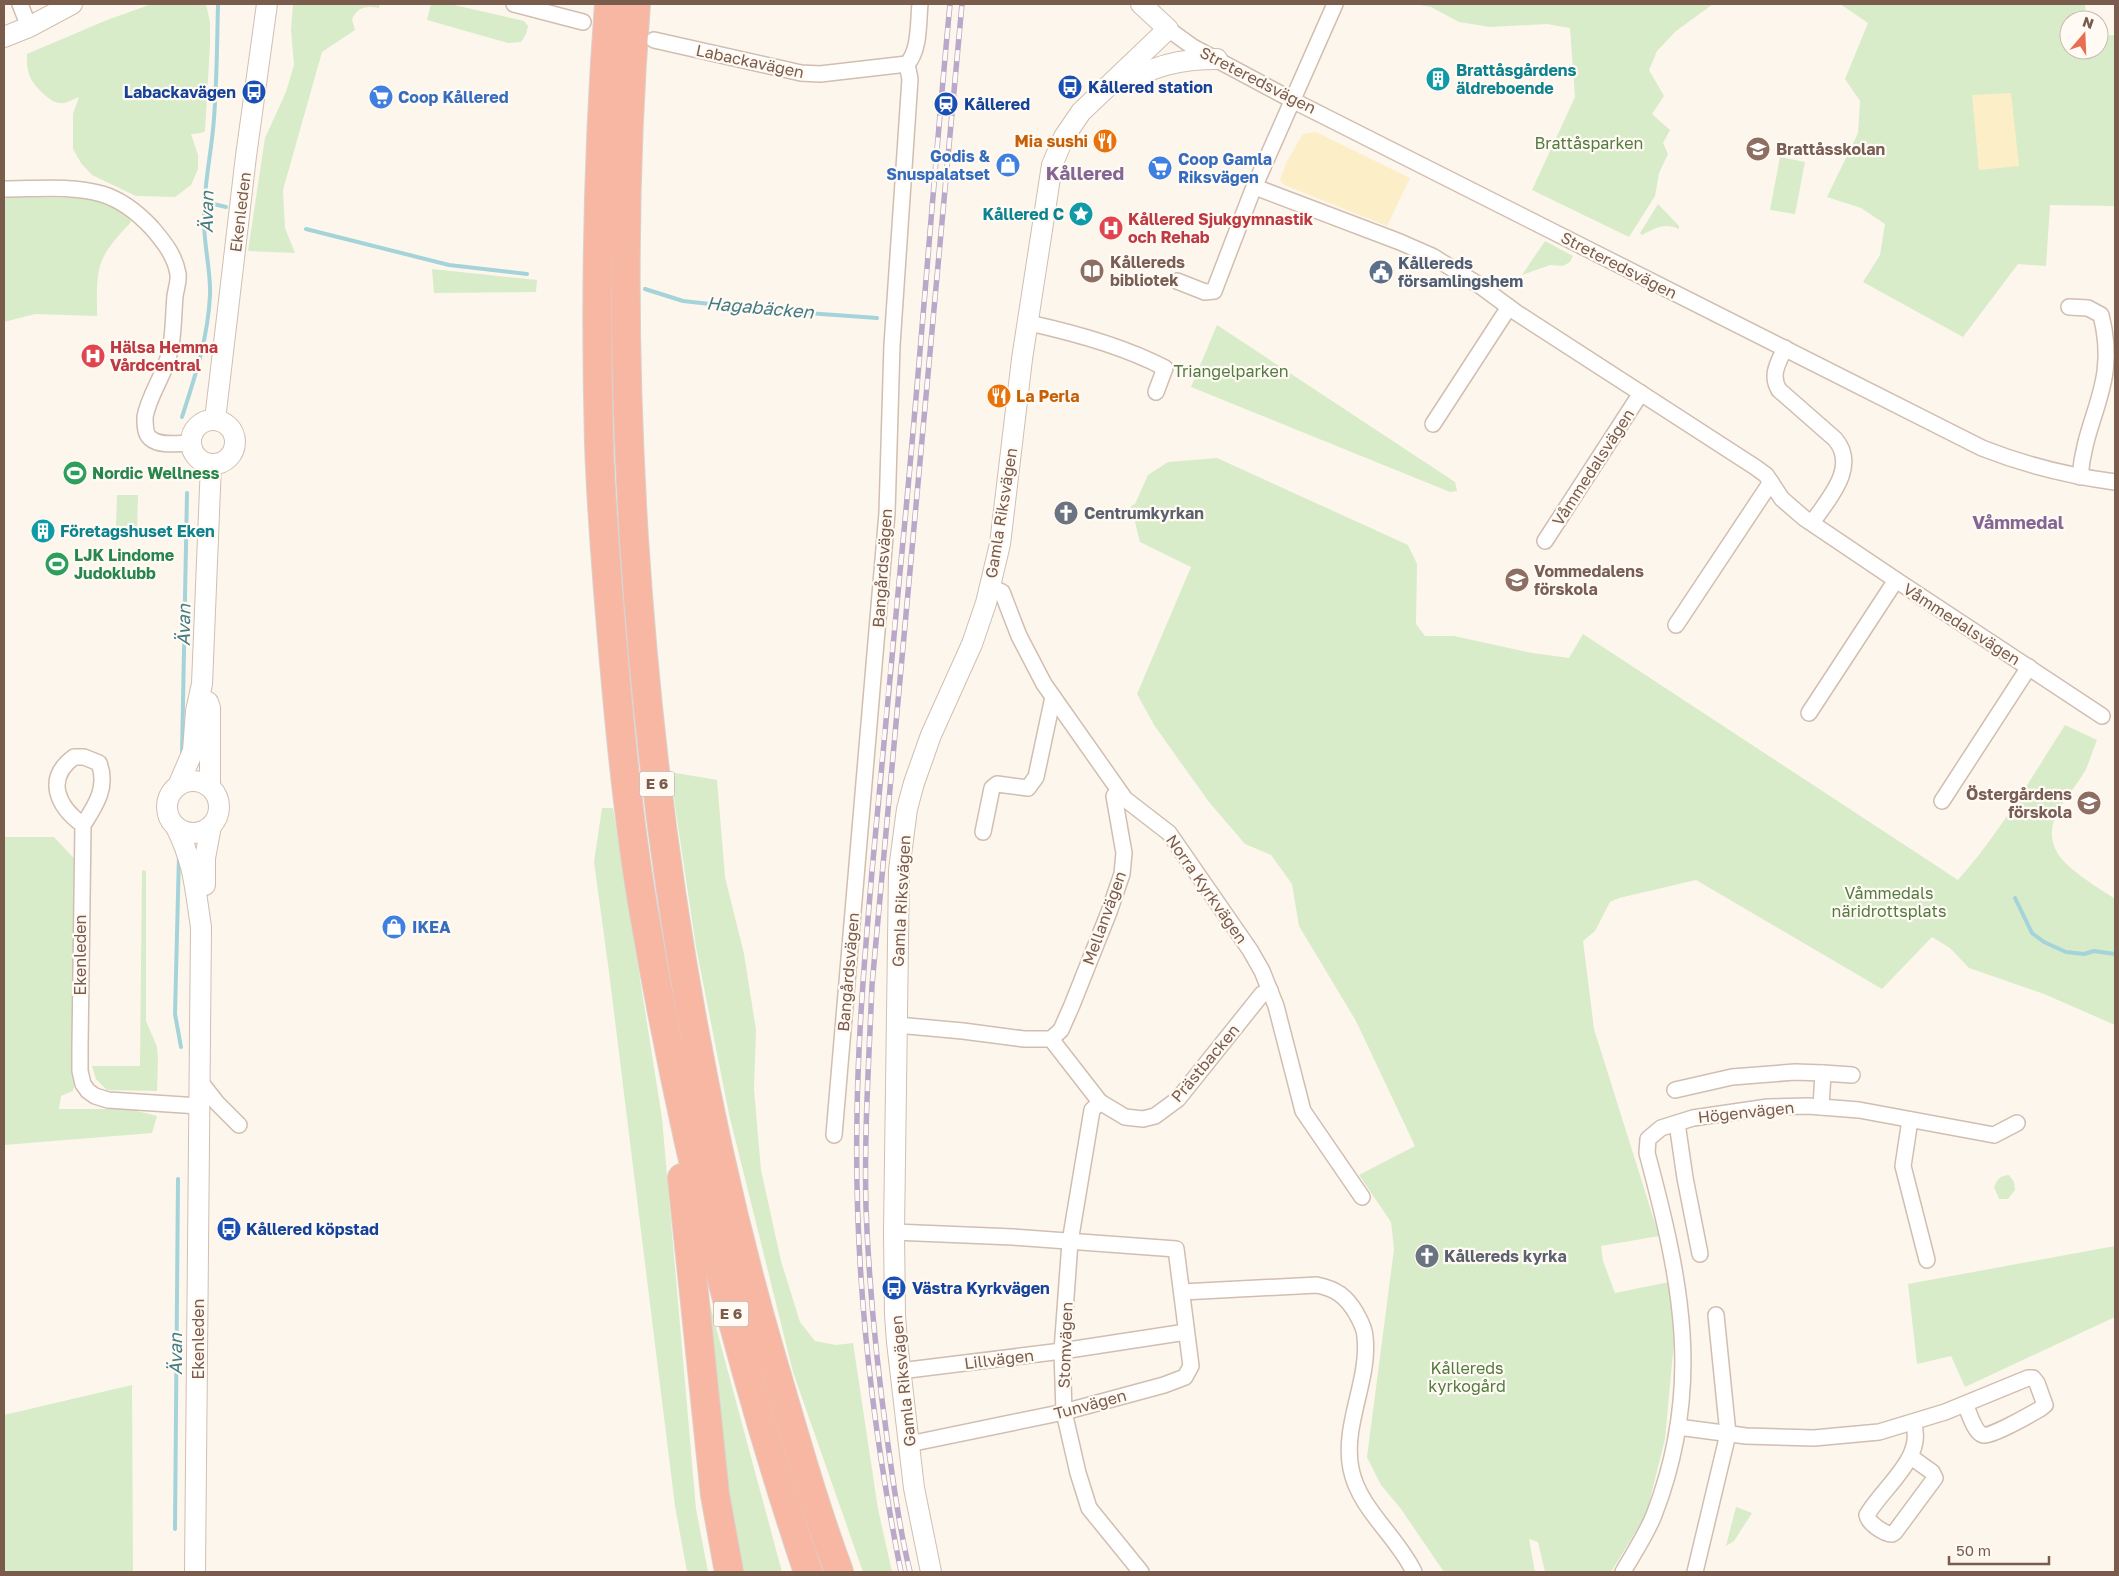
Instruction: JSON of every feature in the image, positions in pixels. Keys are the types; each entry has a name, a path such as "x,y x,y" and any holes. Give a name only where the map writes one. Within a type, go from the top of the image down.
{"highway":[{"name":"E 6","path":"608,4 600,147 597,322 600,456 619,724 644,910 699,1189 763,1432 808,1572"},
{"name":"E 6","path":"636,4 628,152 626,323 628,447 649,724 672,903 697,1048 726,1186 757,1308 787,1411 839,1572"},
{"path":"671,1052 714,1485 729,1572"}],"street":[{"path":"20,4 28,27"},
{"path":"4,37 72,4"},
{"name":"Ekenleden","path":"215,420 245,166 267,4"},
{"path":"514,4 583,22"},
{"name":"Bangårdsvägen","path":"834,1135 887,513 892,345 910,79 907,64 913,58 916,46 920,4"},
{"path":"1141,4 1168,30"},
{"path":"1177,281 1206,292 1214,291 1254,188 1335,4"},
{"name":"Streteredsvägen","path":"1168,30 1193,47 1292,100 1982,448 2030,466 2080,477 2115,482"},
{"name":"Gamla Riksvägen","path":"931,1572 914,1488 895,1315 894,1232 899,870 907,809 923,755 972,644 990,587 1002,524 1017,401 1038,264 1045,201 1052,165 1064,137 1081,112 1168,30"},
{"name":"Labackavägen","path":"654,40 801,73 834,73 907,64"},
{"name":"Gamla Riksvägen","path":"1107,88 1161,66 1182,60 1217,59"},
{"name":"Våmmedalsvägen","path":"1254,188 1400,242 1432,256 1456,270 1509,307 1755,467 1766,475 1782,499 1812,523 2102,716"},
{"path":"4,189 71,189 103,194 132,210 166,243 178,274 171,344 167,363 146,417 146,431 151,439 163,444 191,443"},
{"path":"1433,424 1509,307"},
{"path":"2069,307 2088,308 2100,315 2113,346 2114,359 2110,389 2082,457 2080,477"},
{"path":"1028,323 1075,334 1136,354 1166,368 1156,392"},
{"path":"1785,348 1774,373 1774,381 1779,390 1835,439 1842,447 1845,459 1844,470 1839,482 1812,523"},
{"name":"Våmmedalsvägen","path":"1544,541 1641,393"},
{"path":"215,420 230,428 234,436 235,445 228,457 221,462 211,464 197,457 191,443 193,434 198,426 206,421 215,420"},
{"name":"Ekenleden","path":"195,1572 199,1343 201,927 193,868 188,850 168,814 167,806 172,792 178,786 193,750 196,712 202,684 211,464"},
{"path":"1676,625 1771,482"},
{"name":"Våmmedalsvägen","path":"1809,713 1896,580"},
{"name":"Norra Kyrkvägen","path":"990,587 1002,592 1034,668 1118,791 1138,810 1169,833 1250,950 1270,990 1285,1035 1303,1111 1362,1196"},
{"name":"Våmmedalsvägen","path":"1942,801 2029,667"},
{"name":"Ekenleden","path":"201,927 206,901 204,858 211,826 219,811 217,796 210,788 210,708 202,684"},
{"path":"983,832 992,788 997,784 1028,788 1036,777 1053,697"},
{"path":"178,786 184,782 198,781 210,788"},
{"name":"Mellanvägen","path":"1052,1039 1061,1030 1072,1005 1122,874 1124,852 1114,796 1118,791"},
{"name":"Ekenleden","path":"83,825 80,1071 83,1084 95,1096 108,1100 199,1106"},
{"path":"176,827 182,831 197,833 211,826"},
{"name":"Prästbacken","path":"1052,1039 1061,1054 1100,1102 1125,1117 1143,1119 1155,1116 1168,1108 1190,1086 1262,994 1270,990"},
{"path":"897,1025 1024,1039 1052,1039"},
{"path":"1675,1090 1732,1077 1795,1072 1852,1075"},
{"path":"1821,1107 1822,1073"},
{"path":"199,1080 217,1103 239,1125"},
{"name":"Stomvägen","path":"1100,1102 1092,1110 1070,1242 1062,1350 1064,1412 1078,1473 1089,1508 1141,1572"},
{"name":"Högenvägen","path":"1623,1572 1653,1517 1670,1465 1678,1427 1684,1376 1683,1332 1676,1273 1647,1153 1648,1139 1661,1128 1677,1122 1728,1111 1768,1106 1859,1110 1994,1135 2017,1123"},
{"path":"1910,1120 1903,1166 1927,1260"},
{"path":"1677,1122 1685,1178 1700,1254"},
{"path":"894,1232 1176,1249 1182,1292 1308,1285 1323,1286 1334,1290 1347,1299 1357,1316 1365,1336 1365,1359 1353,1413 1350,1444 1351,1469 1360,1492 1407,1557 1414,1572"},
{"name":"Tunvägen","path":"909,1444 1064,1412 1164,1385 1186,1377 1191,1366 1182,1292"},
{"path":"1695,1572 1728,1434 1716,1315"},
{"name":"Lillvägen","path":"900,1371 1186,1332"},
{"path":"1678,1427 1728,1434 1814,1438 1880,1432 1913,1423 1966,1404 2028,1378 2033,1378 2037,1382 2045,1405 1988,1435 1982,1435 1977,1431 1966,1404"},
{"path":"1911,1457 1932,1472 1935,1478 1895,1532 1887,1534 1870,1522 1867,1514 1911,1457 1916,1444 1916,1430 1913,1423"}],"green space":[{"path":"152,4 206,4 210,22 205,131 191,134 198,155 198,169 191,185 175,197 136,196 92,175 81,163 73,149 73,114 79,97 62,103 52,101 33,82 27,67 27,54 107,20"},
{"path":"293,4 380,4 379,8 367,7 360,9 352,19 355,30 322,52 283,190 285,228 295,253 248,251 265,138 286,92 294,65 291,30"},
{"path":"431,4 450,4 524,21 528,26 526,34 521,42 508,43 427,20"},
{"name":"Brattåsparken","path":"1414,4 1713,4 1676,31 1657,51 1649,70 1664,96 1652,114 1670,130 1663,143 1668,154 1659,173 1655,196 1629,237 1532,190 1575,97 1570,28 1547,24 1490,27 1459,22 1431,7"},
{"path":"1840,4 2085,4 2085,10 2059,10 2059,60 2109,60 2109,35 2115,35 2115,206 2050,205 2046,266 2018,264 1963,337 1863,282 1880,255 1885,224 1861,208 1827,197 1858,133 1860,101 1845,79 1868,23"},
{"path":"1780,157 1805,162 1795,214 1770,210"},
{"path":"4,197 85,198 101,200 128,215 131,222 110,246 100,264 97,286 97,316 35,314 4,322"},
{"path":"1658,204 1679,226 1679,229 1665,226 1642,235 1640,233"},
{"path":"1545,241 1573,256 1570,262 1563,266 1550,265 1522,275"},
{"path":"432,269 537,280 536,292 434,293"},
{"name":"Triangelparken","path":"1217,325 1455,482 1457,491 1450,492 1191,387"},
{"path":"1217,458 1408,545 1417,564 1416,624 1425,636 1454,636 1532,653 1569,658 1583,634 1958,880 1988,843 2065,725 2097,740 2086,769 2059,809 2052,831 2053,842 2063,860 2084,878 2115,899 2115,1025 2044,994 1969,968 1950,948 1932,937 1882,989 1696,880 1619,898 1610,902 1595,931 1583,941 1594,1029 1659,1236 1601,1246 1603,1261 1615,1293 1669,1282 1675,1331 1665,1439 1646,1515 1611,1572 1545,1572 1538,1542 1529,1539 1535,1572 1444,1572 1401,1509 1381,1485 1367,1457 1394,1249 1391,1222 1359,1175 1415,1146 1356,1021 1299,926 1292,884 1271,855 1245,844 1209,802 1154,725 1137,694 1191,567 1140,542 1131,506 1135,504 1148,475 1168,462"},
{"path":"117,495 138,495 137,530 129,536 118,531 116,525"},
{"path":"670,772 717,780 725,877 744,954 756,1030 754,1089 761,1170 781,1261 800,1322 815,1341 836,1345 853,1343 878,1509 892,1572 863,1572 793,1372 729,1114 696,947"},
{"path":"602,808 613,808 662,1118 696,1509 708,1572 687,1572 675,1506 594,862"},
{"path":"4,837 54,837 80,865 76,1078 73,1091 61,1096 59,1109 129,1109 157,1116 152,1133 4,1145"},
{"path":"142,870 146,871 146,1021 157,1047 157,1091 107,1090 96,1079 92,1066 140,1066"},
{"path":"2009,1175 2014,1182 2015,1190 2008,1199 1999,1199 1994,1187 2000,1178"},
{"path":"2115,1246 2115,1317 1965,1387 1951,1356 1917,1364 1908,1284"},
{"path":"710,1305 782,1572 739,1572 700,1307"},
{"path":"132,1385 133,1572 4,1572 4,1415"},
{"path":"1736,1507 1752,1513 1734,1541 1726,1546"}],"sand":[{"path":"2011,93 2019,166 1979,170 1972,95"},
{"path":"1316,132 1410,178 1387,226 1284,185 1280,180 1287,161 1303,134"}],"waterway":[{"name":"Ävan","path":"182,417 200,357 209,311 210,285 204,226 204,204 215,104 218,4"},
{"path":"205,202 226,207"},
{"name":"Hagabäcken","path":"306,229 449,265 527,274"},
{"name":"Hagabäcken","path":"645,289 683,301 765,310 877,318"},
{"name":"Ävan","path":"182,754 187,493"},
{"name":"Ävan","path":"179,855 175,1014 181,1047"},
{"name":"Hagabäcken","path":"2015,898 2032,933 2044,942 2066,952 2084,954 2094,951 2115,954"},
{"name":"Ävan","path":"175,1529 178,1179"}],"railway":[{"path":"901,1572 881,1459 867,1345 858,1231 858,1085 862,994 872,871 950,4"},
{"path":"910,1572 900,1525 880,1386 874,1327 866,1208 867,1096 872,985 962,4"}],"place":[{"name":"Brattåsgårdens äldreboende","path":"1438,79"},
{"name":"Kållered station","path":"1070,87"},
{"name":"Labackavägen","path":"254,92"},
{"name":"Coop Kållered","path":"381,97"},
{"name":"Kållered","path":"946,104"},
{"name":"Mia sushi","path":"1105,141"},
{"name":"Brattåsskolan","path":"1758,149"},
{"name":"Godis & Snuspalatset","path":"1008,165"},
{"name":"Coop Gamla Riksvägen","path":"1160,168"},
{"name":"Kållered C","path":"1081,214"},
{"name":"Kållered Sjukgymnastik och Rehab","path":"1111,228"},
{"name":"Kållereds bibliotek","path":"1092,271"},
{"name":"Kållereds församlingshem","path":"1381,272"},
{"name":"Hälsa Hemma Vårdcentral","path":"93,356"},
{"name":"La Perla","path":"999,396"},
{"name":"Nordic Wellness","path":"75,473"},
{"name":"Centrumkyrkan","path":"1066,513"},
{"name":"Företagshuset Eken","path":"43,531"},
{"name":"LJK Lindome Judoklubb","path":"57,564"},
{"name":"Vommedalens förskola","path":"1517,580"},
{"name":"Östergårdens förskola","path":"2089,803"},
{"name":"IKEA","path":"394,927"},
{"name":"Kållered köpstad","path":"229,1229"},
{"name":"Kållereds kyrka","path":"1427,1256"},
{"name":"Västra Kyrkvägen","path":"894,1288"}],"district":[{"name":"Kållered","path":"1085,173"},
{"name":"Våmmedal","path":"2018,523"}],"park label":[{"name":"Våmmedals näridrottsplats","path":"1889,902"},
{"name":"Kållereds kyrkogård","path":"1467,1377"}]}
